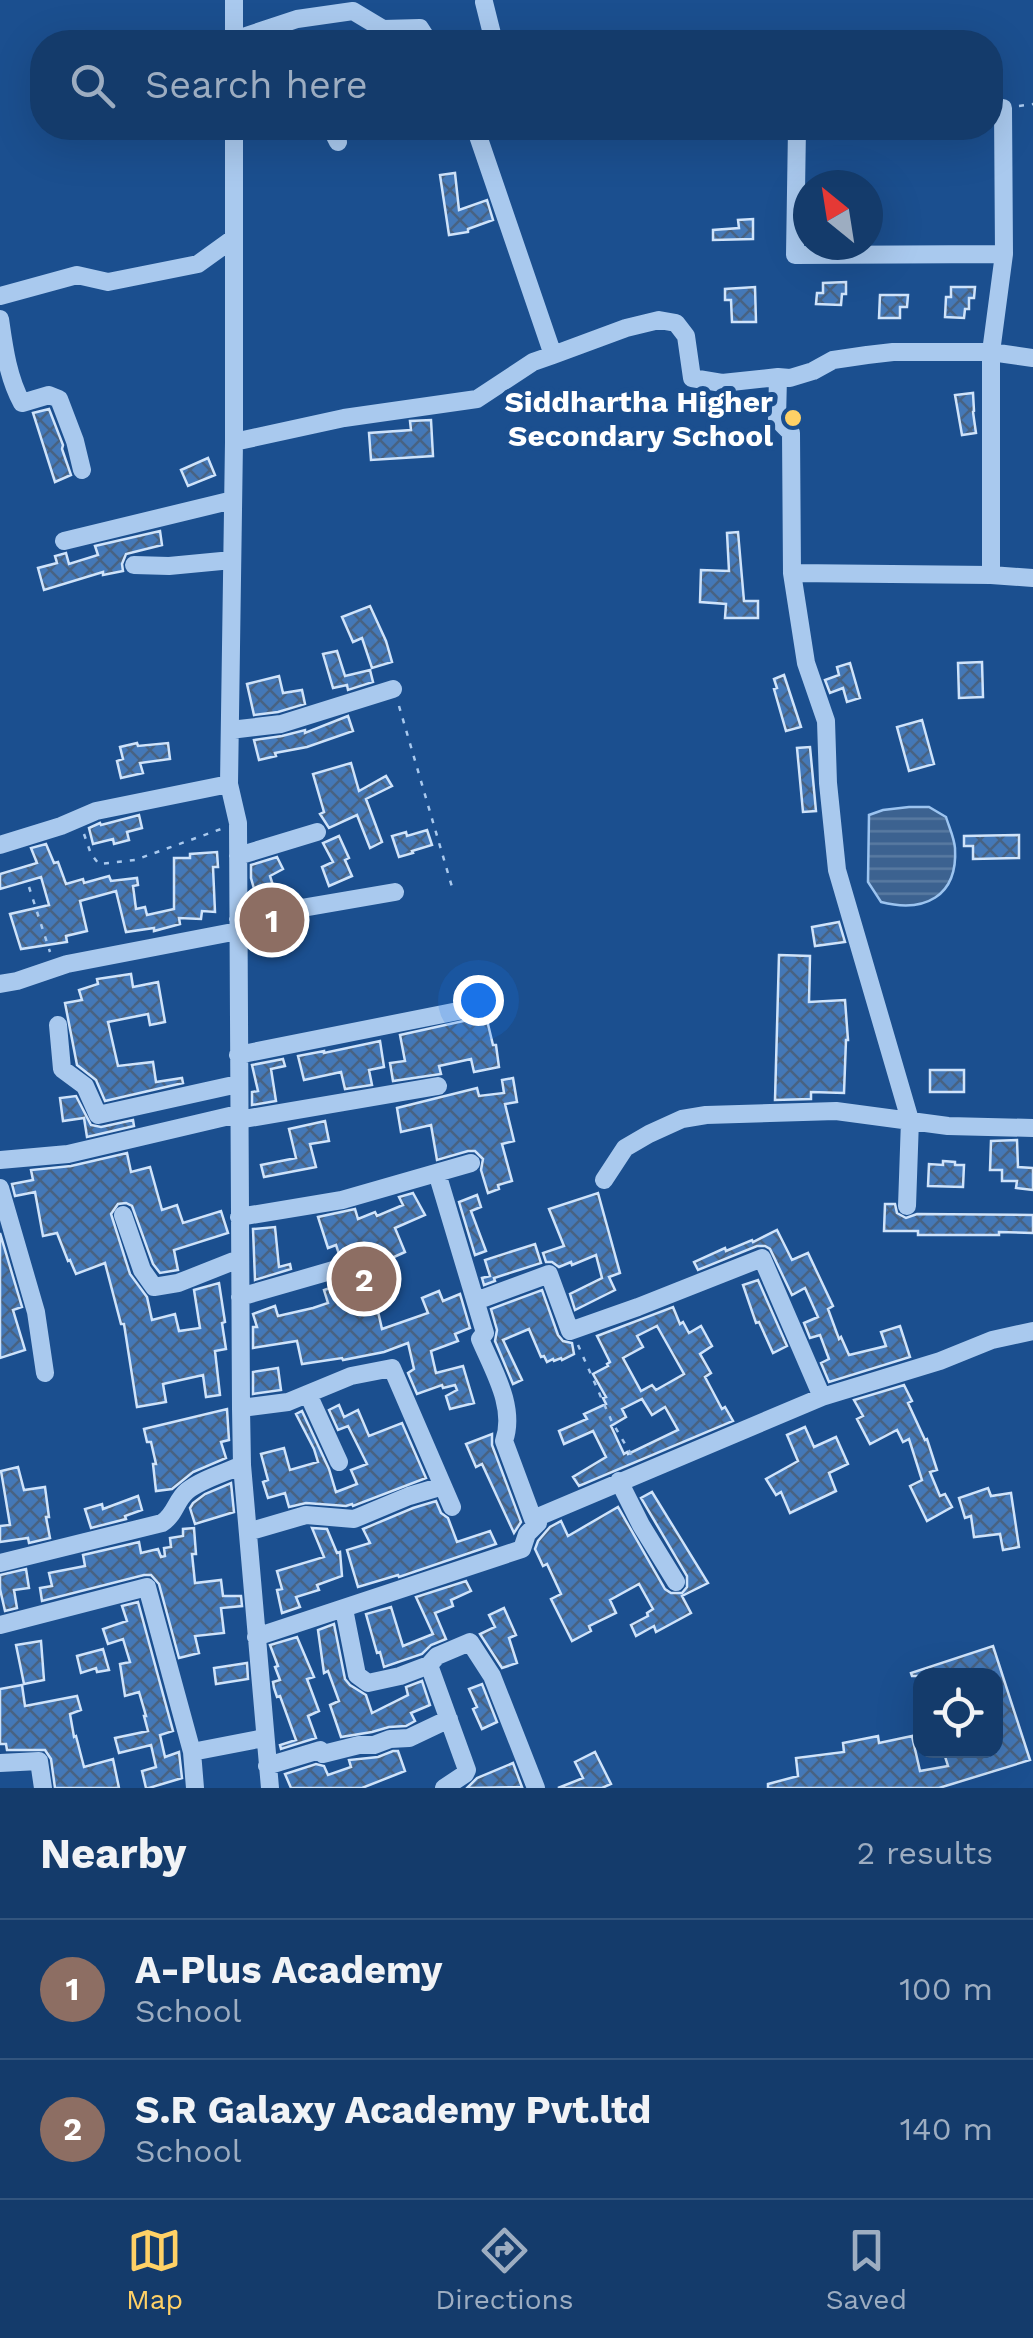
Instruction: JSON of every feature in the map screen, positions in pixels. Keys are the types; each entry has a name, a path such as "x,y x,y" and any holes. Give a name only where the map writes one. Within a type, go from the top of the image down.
{"street":[{"path":"234,0 234,30"},
{"path":"484,2 491,30"},
{"path":"287,30 297,19 353,11 382,29 421,30"},
{"path":"992,575 991,352 1004,254 1003,108"},
{"path":"234,140 229,784 238,824 240,1408 270,1788"},
{"path":"481,140 553,354"},
{"path":"797,140 795,255 1004,254"},
{"path":"0,296 77,275 108,282 198,264 234,238"},
{"path":"0,319 16,392 22,403 49,395 59,399 82,470"},
{"path":"234,442 344,418 477,399 533,362 659,320 676,323 686,336 692,378 722,383 790,378 832,360 893,352 991,352 1033,358"},
{"path":"778,377 778,419 791,433 792,573 806,663 826,722 836,870 910,1120 907,1206"},
{"path":"64,541 233,500"},
{"path":"134,565 232,560"},
{"path":"792,573 1033,578"},
{"path":"230,730 281,724 393,689"},
{"path":"0,844 96,810 229,784"},
{"path":"238,856 317,832"},
{"path":"0,984 55,967 394,892"},
{"path":"238,1055 478,1007"},
{"path":"58,1025 62,1069 85,1086 98,1115 238,1084"},
{"path":"0,1160 68,1154 238,1117 438,1086"},
{"path":"604,1180 625,1148 682,1119 706,1115 836,1111 948,1126 1033,1128"},
{"path":"239,1218 342,1200 471,1163"},
{"path":"256,1636 522,1548 527,1534 538,1523 533,1519 504,1440 508,1410 480,1338 484,1333 476,1301 437,1173"},
{"path":"0,1188 36,1312 46,1373"},
{"path":"123,1215 142,1270 154,1287 178,1283 239,1259"},
{"path":"476,1301 549,1274 570,1330 762,1258 822,1397"},
{"path":"240,1297 337,1269"},
{"path":"533,1519 822,1397 926,1366 992,1340 1033,1331"},
{"path":"240,1408 288,1402 351,1376 392,1368 452,1507"},
{"path":"308,1394 340,1462"},
{"path":"0,1563 162,1524 172,1517 183,1494 242,1465"},
{"path":"620,1482 676,1582"},
{"path":"248,1532 306,1514 354,1519 443,1486"},
{"path":"0,1624 147,1587 192,1752 195,1788"},
{"path":"344,1609 357,1675 368,1683 429,1665 437,1656 470,1642 492,1676 536,1788"},
{"path":"429,1665 467,1770 444,1788"},
{"path":"268,1766 320,1750 323,1754 409,1738 449,1719"},
{"path":"192,1752 264,1738"},
{"path":"0,1763 39,1761 43,1788"}],"path":[{"path":"393,689 452,887"},
{"path":"78,818 91,854 99,864 135,860 238,824"},
{"path":"29,887 55,967"},
{"path":"570,1330 612,1422 642,1472"}],"water":[{"path":"929,807 946,817 955,848 951,879 935,898 924,903 881,902 868,882 869,815"}],"building":[{"path":"455,173 459,210 487,200 493,220 468,232 449,235 440,175"},
{"path":"753,219 753,239 713,240 713,230 739,228 738,220"},
{"path":"846,282 841,305 816,304 817,293 823,293 823,283"},
{"path":"755,287 756,322 732,322 731,300 725,300 725,289"},
{"path":"951,287 975,287 964,318 945,317"},
{"path":"880,295 908,295 907,307 900,307 900,318 879,318"},
{"path":"973,393 976,433 962,435 955,395"},
{"path":"49,409 71,475 55,482 33,413"},
{"path":"431,420 433,456 371,460 369,433 411,430 410,421"},
{"path":"208,458 215,475 188,486 181,470"},
{"path":"160,531 162,545 126,554 123,571 103,572 44,590 38,568 57,563 55,556 66,553 69,564 98,555 95,546"},
{"path":"738,532 744,601 758,601 758,618 725,618 726,604 700,602 701,570 729,571 727,533"},
{"path":"370,606 392,662 372,668 362,638 353,642 342,617"},
{"path":"337,651 345,676 370,670 373,682 348,690 347,685 333,688 323,654"},
{"path":"982,662 983,697 959,698 958,663"},
{"path":"850,663 860,698 847,702 843,688 830,693 825,680 839,675 837,667"},
{"path":"784,675 801,727 786,731 774,689 774,679"},
{"path":"279,676 283,693 302,690 305,704 254,715 247,684"},
{"path":"348,716 353,731 259,760 254,740 305,733"},
{"path":"922,720 934,764 909,771 897,727"},
{"path":"168,743 170,759 140,763 143,773 121,778 117,761 123,759 120,747"},
{"path":"810,747 816,811 803,812 797,748"},
{"path":"351,763 359,791 386,776 392,786 366,799 382,842 370,848 357,815 329,828 320,814 324,812 313,774"},
{"path":"139,815 142,828 127,832 129,840 93,844 89,828"},
{"path":"427,830 432,845 399,857 392,836"},
{"path":"1019,835 1019,858 973,859 973,846 964,846 964,836"},
{"path":"339,836 352,876 329,886 322,867 333,862 323,843"},
{"path":"46,844 66,884 109,876 111,881 137,878 138,885 133,886 136,909 145,907 147,915 174,909 174,858 217,852 218,867 213,867 215,912 202,911 201,919 179,918 180,924 154,931 126,932 116,891 80,901 87,931 66,936 67,942 21,949 10,914 49,905 41,877 0,889 0,874 37,863 31,848"},
{"path":"277,857 283,869 270,876 277,898 258,903 251,865"},
{"path":"839,922 845,942 815,946 812,927"},
{"path":"779,955 810,956 809,1002 845,1000 848,1040 844,1093 811,1092 811,1099 775,1100"},
{"path":"131,974 133,987 158,982 165,1022 150,1025 148,1014 108,1022 118,1066 153,1062 156,1082 182,1078 183,1083 105,1101 96,1080 77,1065 65,1003 82,1000 79,990 98,984 97,979"},
{"path":"486,1016 499,1067 474,1072 471,1059 439,1066 441,1074 393,1081 390,1063 405,1061 400,1035"},
{"path":"380,1041 384,1067 369,1070 372,1085 345,1089 341,1072 304,1080 298,1056"},
{"path":"283,1059 285,1066 271,1069 276,1101 252,1105 252,1092 258,1091 252,1065"},
{"path":"930,1070 964,1070 964,1092 930,1092"},
{"path":"513,1078 517,1102 505,1104 514,1141 502,1144 512,1181 498,1185 499,1189 488,1193 481,1170 483,1159 475,1151 437,1160 431,1125 401,1132 397,1108 477,1088 479,1096 504,1093 502,1080"},
{"path":"76,1096 91,1125 101,1127 133,1120 134,1126 87,1137 84,1118 63,1121 60,1098"},
{"path":"325,1121 329,1141 310,1144 316,1167 264,1177 261,1165 296,1158 289,1129"},
{"path":"1017,1140 1018,1167 1033,1168 1033,1190 1016,1188 1017,1181 1002,1181 1002,1170 990,1170 991,1141"},
{"path":"127,1153 131,1172 150,1167 162,1210 177,1205 183,1223 221,1211 228,1233 174,1250 178,1270 160,1273 132,1206 118,1204 111,1214 130,1274 147,1297 152,1320 175,1314 179,1331 200,1328 194,1290 219,1283 226,1349 215,1351 220,1395 206,1397 203,1375 163,1384 166,1402 137,1407 124,1324 105,1263 76,1274 57,1233 43,1236 35,1192 15,1196 12,1184 33,1180 31,1170 71,1166"},
{"path":"943,1161 964,1165 963,1187 928,1186 929,1164 943,1165"},
{"path":"413,1193 425,1215 395,1228 405,1252 383,1262 388,1282 372,1285 382,1329 428,1313 422,1298 439,1291 443,1301 460,1294 470,1328 455,1334 458,1341 431,1351 436,1373 463,1366 474,1403 450,1409 446,1396 457,1390 455,1385 417,1394 408,1373 414,1369 408,1343 384,1352 302,1364 297,1341 253,1348 253,1327 257,1327 253,1314 275,1306 278,1316 328,1303 324,1290 347,1282 349,1265 340,1257 336,1245 328,1248 318,1217 355,1209 358,1219 375,1212 377,1216 403,1205 399,1197"},
{"path":"598,1193 620,1273 609,1277 615,1290 575,1310 570,1294 602,1278 596,1255 559,1267 546,1262 543,1253 564,1246 549,1209"},
{"path":"477,1195 481,1207 471,1211 486,1251 475,1255 459,1202"},
{"path":"885,1204 895,1204 897,1213 906,1218 917,1214 1033,1215 1033,1233 918,1235 918,1231 884,1231"},
{"path":"275,1227 279,1267 290,1264 291,1269 255,1280 253,1229"},
{"path":"777,1230 792,1260 808,1253 833,1306 828,1309 849,1355 886,1346 881,1332 900,1326 910,1357 829,1382 821,1363 829,1359 820,1335 810,1338 804,1323 818,1317 805,1288 792,1295 770,1249 757,1246 698,1270 694,1262"},
{"path":"0,1233 22,1307 13,1310 25,1350 0,1358"},
{"path":"535,1244 541,1263 484,1285 482,1278 490,1276 485,1260"},
{"path":"758,1280 787,1346 773,1353 759,1322 756,1323 743,1285"},
{"path":"542,1290 558,1335 572,1343 574,1354 547,1362 529,1329 503,1340 522,1380 513,1384 495,1341 497,1330 491,1309"},
{"path":"673,1307 689,1333 701,1326 712,1346 700,1354 711,1373 705,1377 733,1421 579,1486 573,1477 606,1457 593,1431 564,1444 559,1431 587,1419 584,1414 606,1404 593,1374 610,1362 597,1336","holes":["657,1326 684,1374 656,1390 652,1385 641,1391 623,1358 643,1347 637,1336","642,1399 652,1415 665,1407 678,1430 624,1454 611,1426 626,1417 622,1409"]},
{"path":"278,1368 281,1390 253,1394 253,1372"},
{"path":"904,1385 937,1470 930,1472 940,1496 945,1494 952,1507 927,1521 910,1486 922,1480 909,1439 903,1442 897,1430 870,1444 857,1419 863,1416 854,1400"},
{"path":"339,1405 344,1417 358,1410 369,1436 402,1423 426,1478 353,1506 306,1503 289,1507 285,1493 268,1498 261,1454 284,1448 290,1470 318,1462 296,1414 302,1411 336,1492 357,1484 351,1470 367,1464 348,1426 338,1430 329,1410"},
{"path":"227,1409 229,1440 221,1442 226,1458 193,1472 172,1489 156,1491 156,1464 144,1429"},
{"path":"805,1427 814,1447 836,1437 848,1464 829,1473 836,1491 790,1513 781,1492 776,1495 766,1479 798,1461 787,1435"},
{"path":"492,1434 492,1445 521,1522 514,1533 482,1464 476,1467 466,1444"},
{"path":"18,1467 24,1490 45,1487 50,1538 29,1543 28,1538 0,1542 0,1526 10,1525 1,1471"},
{"path":"231,1483 234,1512 195,1524 190,1508 193,1503"},
{"path":"988,1488 991,1496 1011,1493 1019,1547 1003,1550 1000,1534 974,1537 971,1516 965,1518 959,1498"},
{"path":"652,1492 708,1583 682,1596 691,1613 656,1632 654,1626 636,1636 631,1625 653,1609 639,1584 610,1600 616,1613 589,1626 591,1631 572,1641 551,1599 561,1594 535,1549 538,1541 561,1521 568,1536 618,1507 665,1589 682,1593 687,1587 687,1576 641,1498"},
{"path":"138,1496 142,1510 125,1516 126,1519 91,1528 85,1509 102,1504 103,1509"},
{"path":"436,1501 457,1542 490,1531 496,1544 358,1587 347,1550 370,1543 363,1529"},
{"path":"194,1528 195,1583 221,1580 223,1596 241,1596 242,1606 221,1608 224,1633 195,1636 199,1653 179,1658 159,1584 151,1575 42,1601 40,1588 52,1586 49,1573 85,1566 83,1555 139,1542 141,1553 158,1549 161,1557 165,1556 164,1548 171,1547 170,1538 183,1536 183,1529"},
{"path":"312,1528 327,1529 337,1553 340,1552 342,1576 317,1585 319,1590 296,1597 300,1607 282,1613 277,1571 324,1557"},
{"path":"26,1569 29,1588 14,1590 17,1608 5,1611 0,1575"},
{"path":"466,1581 471,1591 451,1600 453,1606 435,1613 446,1639 422,1654 384,1667 366,1614 391,1607 403,1646 433,1634 416,1597"},
{"path":"138,1602 173,1731 160,1735 165,1757 179,1752 182,1778 149,1788 142,1771 156,1767 151,1745 119,1753 115,1738 148,1731 139,1692 125,1696 120,1664 130,1662 123,1639 108,1644 103,1629 127,1621 122,1606"},
{"path":"504,1608 516,1635 509,1638 517,1663 502,1668 480,1634 495,1627 489,1615"},
{"path":"334,1624 345,1679 366,1695 372,1713 408,1695 406,1687 422,1681 430,1705 411,1713 415,1721 341,1737 330,1705 339,1701 328,1671 324,1673 318,1630"},
{"path":"297,1637 314,1677 307,1679 319,1711 308,1716 316,1738 281,1749 280,1745 296,1740 274,1688 273,1682 280,1680 270,1645"},
{"path":"41,1641 44,1680 24,1684 16,1645"},
{"path":"993,1646 1000,1668 926,1668"},
{"path":"103,1649 109,1670 97,1672 96,1668 81,1673 77,1656"},
{"path":"247,1663 248,1679 216,1684 214,1668"},
{"path":"1003,1677 1030,1760 939,1788 768,1788 768,1784 798,1776 796,1758 844,1752 843,1743 878,1736 879,1743 912,1736 913,1758 917,1758 920,1771 948,1766 946,1758 1003,1758"},
{"path":"482,1684 497,1722 482,1729 469,1689"},
{"path":"22,1685 25,1706 77,1696 81,1710 70,1714 84,1767 113,1759 119,1788 55,1788 51,1759 45,1750 7,1750 6,1744 0,1744 0,1689"},
{"path":"398,1751 405,1771 362,1788 291,1788 285,1774 316,1764 324,1766 328,1775 351,1767 349,1760"},
{"path":"595,1752 611,1784 602,1788 558,1788 583,1778 575,1762"},
{"path":"513,1763 522,1787 467,1788 477,1778"}],"place":[{"name":"Siddhartha Higher Secondary School","path":"793,418"},
{"name":"A-Plus Academy","path":"272,920"},
{"name":"S.R Galaxy Academy Pvt.ltd","path":"364,1279"}]}
